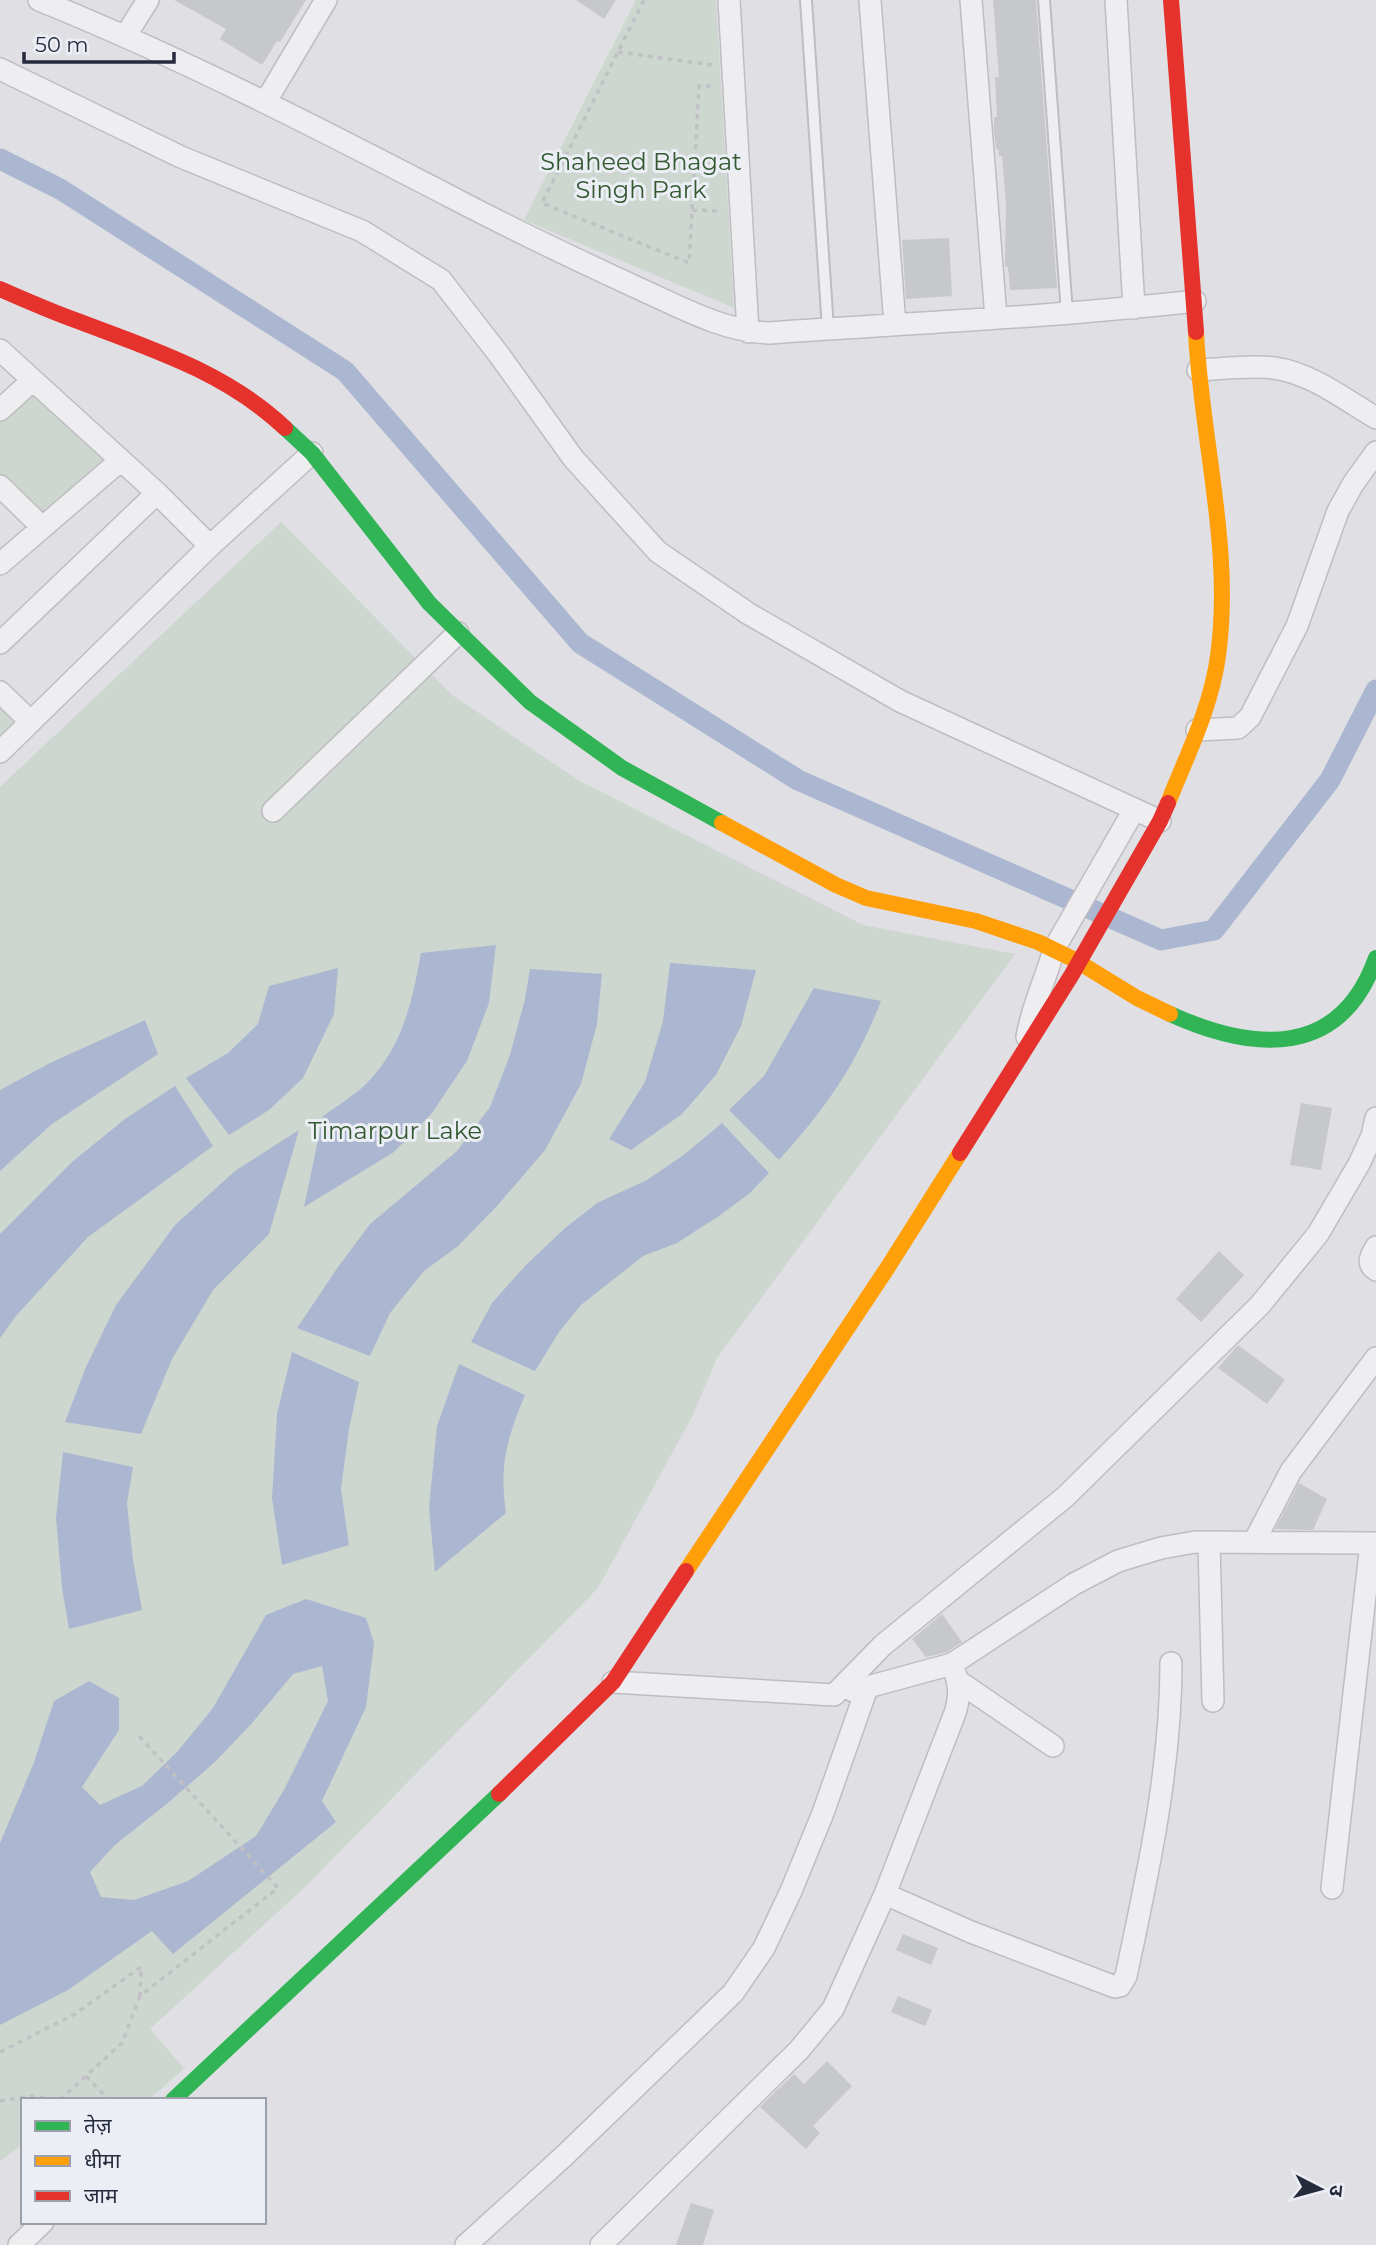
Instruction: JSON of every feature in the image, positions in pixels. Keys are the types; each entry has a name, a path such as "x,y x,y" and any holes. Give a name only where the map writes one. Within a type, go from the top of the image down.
{"street":[{"path":"39,0 126,36 266,101 545,246 718,324 748,332 769,333 996,318 1195,301"},
{"path":"126,36 148,0"},
{"path":"266,101 326,0"},
{"path":"729,0 748,332"},
{"path":"870,0 895,325"},
{"path":"971,0 996,318"},
{"path":"1116,0 1134,308"},
{"path":"175,2098 538,1757 613,1682 888,1267 1079,963 1160,821 1208,703 1219,658 1222,618 1220,543 1198,370 1171,0"},
{"path":"0,69 181,157 362,231 441,280 500,356 573,458 658,552 749,614 900,701 1160,821"},
{"path":"0,289 181,360 233,388 276,419 312,453 429,603 530,702 622,768 836,885 868,899 989,924 1058,942 1079,963 1139,999 1213,1030 1252,1039 1286,1040 1315,1034 1338,1019 1357,1002 1376,958"},
{"path":"0,350 157,493 210,546"},
{"path":"1198,370 1272,368 1294,372 1376,418"},
{"path":"0,410 33,380"},
{"path":"1197,730 1238,728 1250,717 1297,626 1338,511 1376,452"},
{"path":"0,752 210,546 312,453"},
{"path":"0,564 121,460"},
{"path":"1,487 43,527"},
{"path":"0,643 157,493"},
{"path":"273,811 458,633"},
{"path":"0,692 31,722"},
{"path":"1026,1048 1031,1012 1058,942 1134,810"},
{"path":"834,1695 883,1645 1065,1497 1260,1305 1367,1170 1376,1118"},
{"path":"1376,1247 1370,1261 1370,1265 1376,1270"},
{"path":"1254,1542 1291,1471 1376,1359"},
{"path":"613,1682 834,1695 955,1673 1074,1584 1118,1561 1161,1548 1209,1542 1374,1543 1332,1888"},
{"path":"1209,1542 1213,1701"},
{"path":"885,1894 971,1932 1120,1986 1126,1976 1150,1863 1164,1767 1171,1663"},
{"path":"955,1673 1053,1745"},
{"path":"601,2245 820,2028 843,1990 885,1894 955,1713 959,1699 955,1673"},
{"path":"466,2245 564,2156 733,1993 764,1948 791,1891 823,1813 867,1688"},
{"path":"19,2245 41,2224"}],"lane":[{"path":"806,0 828,329"},
{"path":"1044,0 1067,313"}],"path":[{"path":"643,0 542,203 689,263 699,86 714,86"},
{"path":"617,52 713,65"},
{"path":"692,209 741,211"},
{"path":"139,1736 278,1888 141,1996"},
{"path":"0,2052 75,2014 141,1967 141,1996 122,2043 62,2098"},
{"path":"86,2076 107,2098"},
{"path":"0,2101 34,2096 43,2098"}],"green space":[{"name":"Shaheed Bhagat Singh Park","path":"636,0 716,0 734,308 524,220"},
{"path":"33,380 121,460 47,524 0,481 0,410"},
{"name":"Timarpur Lake","path":"281,522 452,695 580,781 863,925 1015,954 717,1358 692,1417 598,1588 305,1887 150,2029 184,2068 151,2098 21,2098 21,2145 0,2161 0,787"},
{"path":"0,696 24,723 0,746"}],"water":[{"path":"496,945 489,1003 467,1061 432,1113 394,1152 304,1207 323,1116 367,1083 389,1054 404,1023 421,953"},
{"path":"670,963 756,970 741,1026 716,1075 682,1114 631,1150 609,1139 645,1082 663,1021"},
{"path":"338,968 334,1014 303,1078 269,1110 229,1135 186,1078 228,1053 258,1024 269,986"},
{"path":"530,969 602,974 597,1024 581,1084 545,1150 458,1246 424,1271 390,1313 370,1356 297,1328 370,1224 457,1151 490,1107 510,1055"},
{"path":"814,988 881,1001 861,1046 838,1086 779,1160 729,1110 764,1076"},
{"path":"145,1020 158,1054 52,1124 0,1171 0,1090 50,1063"},
{"path":"175,1086 213,1146 88,1237 16,1316 0,1338 0,1234 72,1162 125,1119"},
{"path":"722,1123 769,1173 750,1193 677,1243 643,1256 581,1305 559,1332 535,1371 471,1342 492,1303 525,1266 564,1229 597,1203 647,1180 685,1154"},
{"path":"299,1130 269,1234 213,1290 172,1359 141,1434 65,1422 86,1367 116,1305 175,1225 235,1171"},
{"path":"292,1352 359,1382 341,1489 349,1545 282,1565 272,1498 277,1414"},
{"path":"459,1364 525,1395 506,1452 503,1480 506,1513 435,1572 429,1508 437,1426"},
{"path":"63,1452 133,1467 127,1503 142,1610 69,1629 62,1588 56,1518"},
{"path":"306,1599 366,1618 374,1643 366,1707 322,1801 336,1822 173,1954 152,1931 68,1990 0,2025 0,1843 33,1765 54,1701 89,1681 119,1698 119,1730 82,1787 100,1805 142,1786 177,1752 213,1708 266,1615","holes":["322,1666 328,1701 285,1788 256,1836 188,1881 134,1900 101,1897 90,1872 115,1845 215,1762 293,1674"]}],"building":[{"path":"174,0 306,0 262,65 220,39 226,29"},
{"path":"576,0 616,0 604,19"},
{"path":"993,0 1036,0 1057,288 1010,290 1008,267 1005,267 1006,203 1002,156 999,156 996,149 994,131 994,117 997,117 995,77 999,77"},
{"path":"949,238 952,296 906,299 902,240"},
{"path":"1301,1103 1332,1108 1321,1170 1290,1165"},
{"path":"1219,1251 1244,1275 1201,1322 1176,1299"},
{"path":"1238,1345 1285,1380 1267,1404 1218,1368"},
{"path":"1299,1483 1327,1499 1313,1530 1275,1529"},
{"path":"942,1614 962,1642 947,1652 926,1657 912,1639"},
{"path":"903,1934 938,1948 931,1965 896,1950"},
{"path":"898,1996 932,2010 925,2026 891,2012"},
{"path":"827,2061 852,2086 813,2126 820,2133 806,2149 760,2107 794,2074 804,2084"},
{"path":"691,2203 714,2210 703,2245 676,2245"}],"waterway":[{"path":"0,159 60,189 345,371 580,643 798,780 1161,940 1214,930 1330,780 1376,690"}],"traffic: fast":[{"path":"285,428 312,453 429,603 530,702 622,768 722,823"},
{"path":"1170,1014 1201,1027 1233,1035 1263,1040 1291,1038 1317,1030 1340,1015 1360,991 1376,958"},
{"path":"175,2098 499,1794"}],"traffic: slow":[{"path":"1168,803 1198,731 1210,694 1218,656 1222,615 1219,534 1196,332"},
{"path":"722,823 836,885 866,898 976,921 1038,942 1170,1014"},
{"path":"686,1571 888,1267 960,1153"}],"traffic: jam":[{"path":"1171,0 1196,332"},
{"path":"0,289 186,364 238,391 285,428"},
{"path":"960,1153 1071,976 1168,803"},
{"path":"499,1794 613,1682 686,1571"}]}
